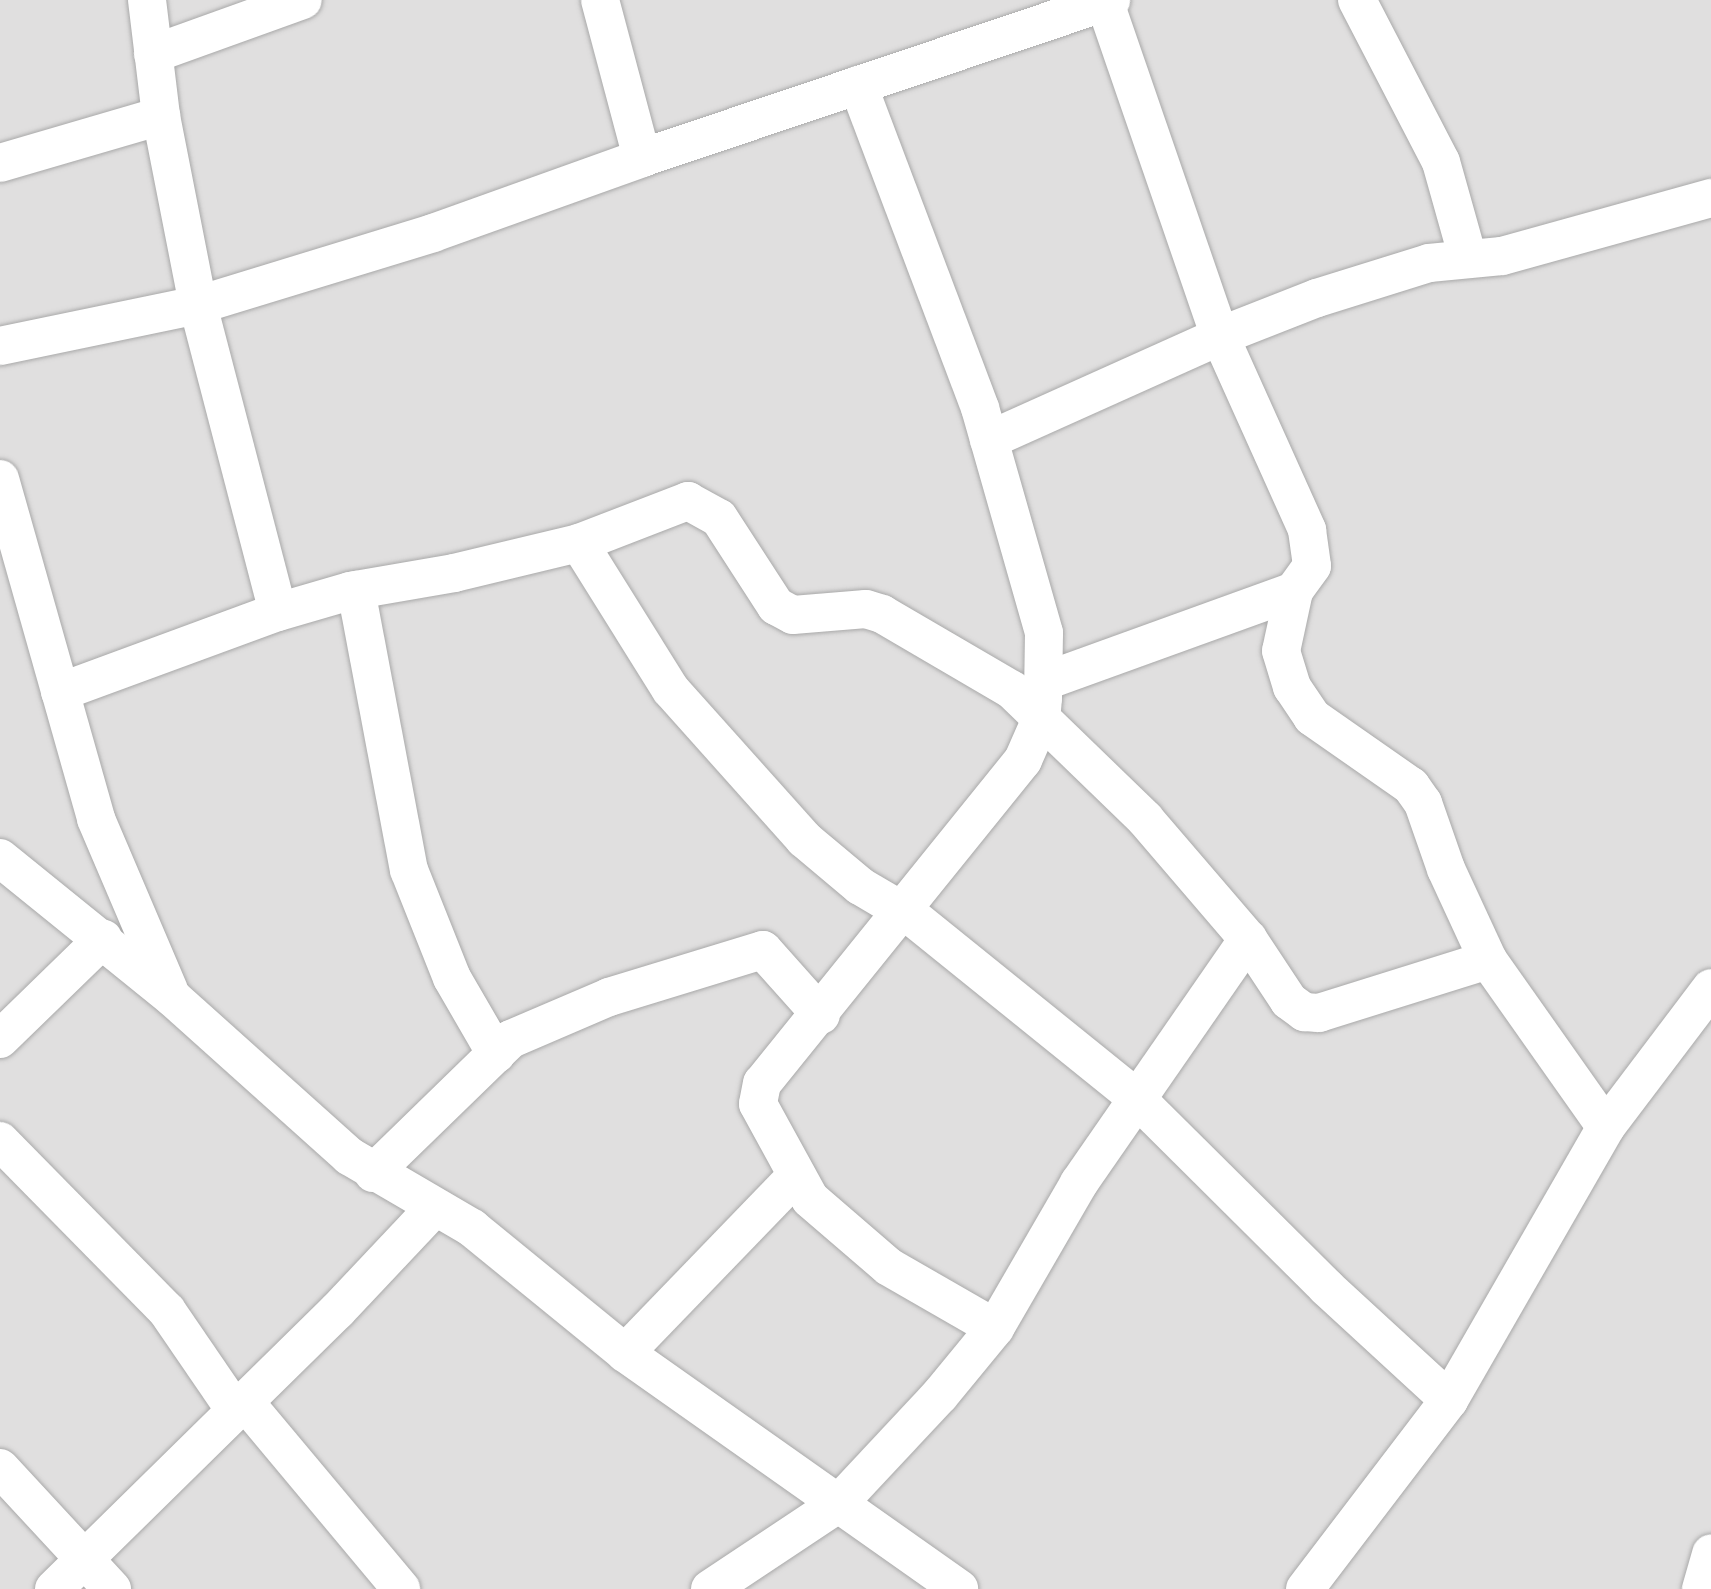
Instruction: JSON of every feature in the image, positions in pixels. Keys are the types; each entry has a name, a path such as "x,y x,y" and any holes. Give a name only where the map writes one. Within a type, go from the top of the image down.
{"street":[{"path":"147,0 161,116 198,305 278,612"},
{"path":"153,54 303,0"},
{"path":"600,0 642,158"},
{"path":"1357,0 1441,162 1468,258"},
{"path":"0,346 198,305 433,233 642,158 1106,1 1220,336 1307,530 1312,566 1294,591 1281,651 1292,687 1312,717 1412,786 1423,803 1446,869 1488,960 1606,1127"},
{"path":"858,85 989,440 1044,633 1042,701 1023,760 757,1093 758,1104 810,1199 889,1267 995,1328"},
{"path":"0,163 161,116"},
{"path":"989,440 1220,336 1317,298 1417,266 1468,258 1502,257 1711,198"},
{"path":"0,479 96,820 173,998"},
{"path":"60,692 278,612 356,590 579,543 688,501 706,507 719,518 776,606 793,615 866,609 883,614 1012,690 1042,701 1248,939 1289,1001 1304,1012 1319,1013 1488,960"},
{"path":"579,543 671,690 804,839 860,886 900,911 1135,1097 1326,1287 1448,1400"},
{"path":"356,590 409,870 452,978 496,1054"},
{"path":"1042,701 1294,591"},
{"path":"0,858 173,998 373,1173 482,1236 625,1353 959,1589"},
{"path":"0,1039 103,939"},
{"path":"710,1589 838,1504 940,1395 995,1328 1079,1183 1135,1097 1248,939"},
{"path":"373,1173 511,1039 609,997 755,950 769,953 821,1015"},
{"path":"1305,1589 1448,1400 1606,1127 1705,1010"},
{"path":"0,1141 167,1311 239,1405 401,1589"},
{"path":"625,1353 796,1176"},
{"path":"54,1589 435,1207"},
{"path":"0,1468 112,1589"},
{"path":"1701,1589 1711,1553"}],"shaded area":[{"path":"0,0 1711,0 1711,1589 0,1589"}]}
